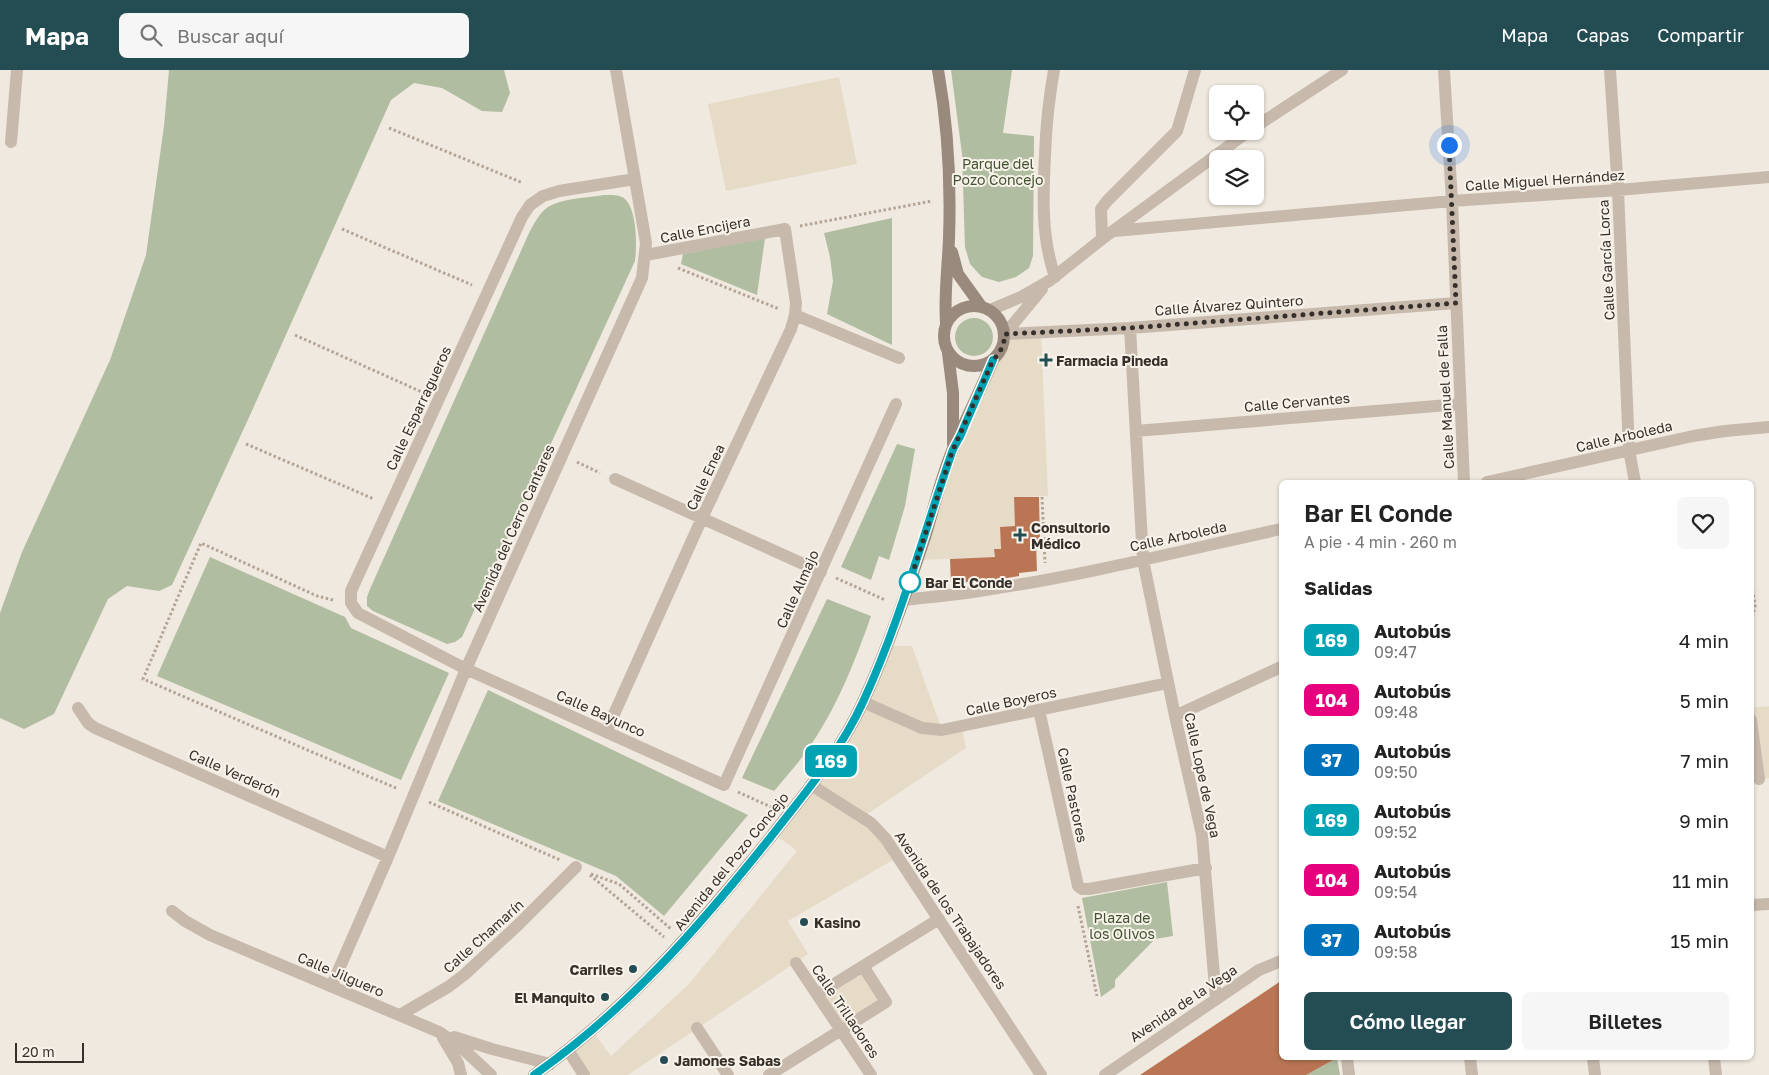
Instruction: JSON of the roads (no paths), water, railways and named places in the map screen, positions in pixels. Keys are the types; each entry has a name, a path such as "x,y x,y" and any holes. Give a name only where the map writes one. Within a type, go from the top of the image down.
{"main road":[{"path":"938,70 947,134 949,239 945,303 946,323"},
{"path":"949,239 958,274 986,308 998,316 1005,334 1004,344 1000,353 993,360 975,367 965,365 955,360 948,353 943,333 946,323 952,314 961,308 971,305 986,308"},
{"name":"Avenida del Pozo Concejo","path":"948,353 954,414 952,452"},
{"name":"Avenida del Pozo Concejo","path":"534,1075 568,1050 634,993 681,944 830,762 863,702 879,666 902,604 952,452 993,360"}],"street":[{"path":"11,142 17,70"},
{"name":"Avenida del Cerro Cantares","path":"332,986 414,796 466,669 642,278 646,243 616,70"},
{"path":"1052,279 1042,205 1046,136 1054,70"},
{"path":"1102,239 1102,209 1107,200 1177,131 1195,70"},
{"name":"Calle Manuel de Falla","path":"1444,70 1452,201 1464,480"},
{"name":"Calle García Lorca","path":"1610,70 1618,190 1629,450 1635,480"},
{"path":"1264,121 1340,71"},
{"path":"986,308 1021,297 1052,279 1102,239 1236,140"},
{"name":"Calle Miguel Hernández","path":"1114,231 1452,201 1618,190 1769,177"},
{"name":"Calle Esparragueros","path":"466,669 358,613 351,603 351,592 522,218 530,205 543,196 559,191 635,179"},
{"name":"Calle Encijera","path":"646,256 785,229"},
{"name":"Calle Enea","path":"606,732 702,518 792,329 796,315 796,303 785,229"},
{"path":"1005,334 1052,279"},
{"name":"Calle Álvarez Quintero","path":"1005,334 1130,328 1456,303"},
{"path":"796,315 899,358"},
{"name":"Calle Lope de Vega","path":"1130,328 1143,560 1174,716 1202,834 1216,998"},
{"name":"Calle Almajo","path":"724,785 896,404"},
{"name":"Calle Cervantes","path":"1136,431 1460,404"},
{"name":"Calle Arboleda","path":"1496,480 1717,432 1769,427"},
{"path":"615,479 821,572"},
{"name":"Calle Arboleda","path":"902,604 978,592 1143,560 1279,529"},
{"path":"1174,716 1279,668"},
{"name":"Calle Bayunco","path":"466,669 724,785"},
{"name":"Calle Boyeros","path":"863,702 922,728 942,730 1168,683"},
{"name":"Calle Verderón","path":"78,708 88,723 95,728 388,857"},
{"name":"Calle Pastores","path":"1040,710 1080,887 1089,890 1206,868"},
{"path":"1754,740 1760,779"},
{"name":"Avenida de los Trabajadores","path":"812,785 879,830 1041,1075"},
{"name":"Calle Chamarín","path":"400,1015 442,992 464,975 576,867"},
{"path":"1754,906 1769,904"},
{"name":"Calle Jilguero","path":"172,911 199,930 439,1032 474,1057 491,1075"},
{"path":"818,994 939,919"},
{"name":"Avenida de la Vega","path":"1104,1075 1259,970 1279,962"},
{"name":"Calle Trilladores","path":"796,963 871,1075"},
{"path":"768,1075 886,1002 863,966"},
{"path":"697,1028 728,1075"},
{"path":"439,1032 492,1049 550,1064"},
{"path":"439,1032 455,1056 461,1075"},
{"path":"568,1050 584,1075"},
{"path":"1347,1060 1349,1075"},
{"path":"1470,1060 1472,1075"},
{"path":"1593,1060 1595,1075"},
{"path":"1714,1060 1716,1075"}],"place":[{"name":"Farmacia Pineda","path":"1046,360"},
{"name":"Consultorio Médico","path":"1020,535"},
{"name":"Bar El Conde","path":"910,582"},
{"name":"Kasino","path":"804,922"},
{"name":"Carriles","path":"633,969"},
{"name":"El Manquito","path":"605,997"},
{"name":"Jamones Sabas","path":"664,1060"}],"park label":[{"name":"Parque del Pozo Concejo","path":"998,172"},
{"name":"Plaza de los Olivos","path":"1122,926"}]}
